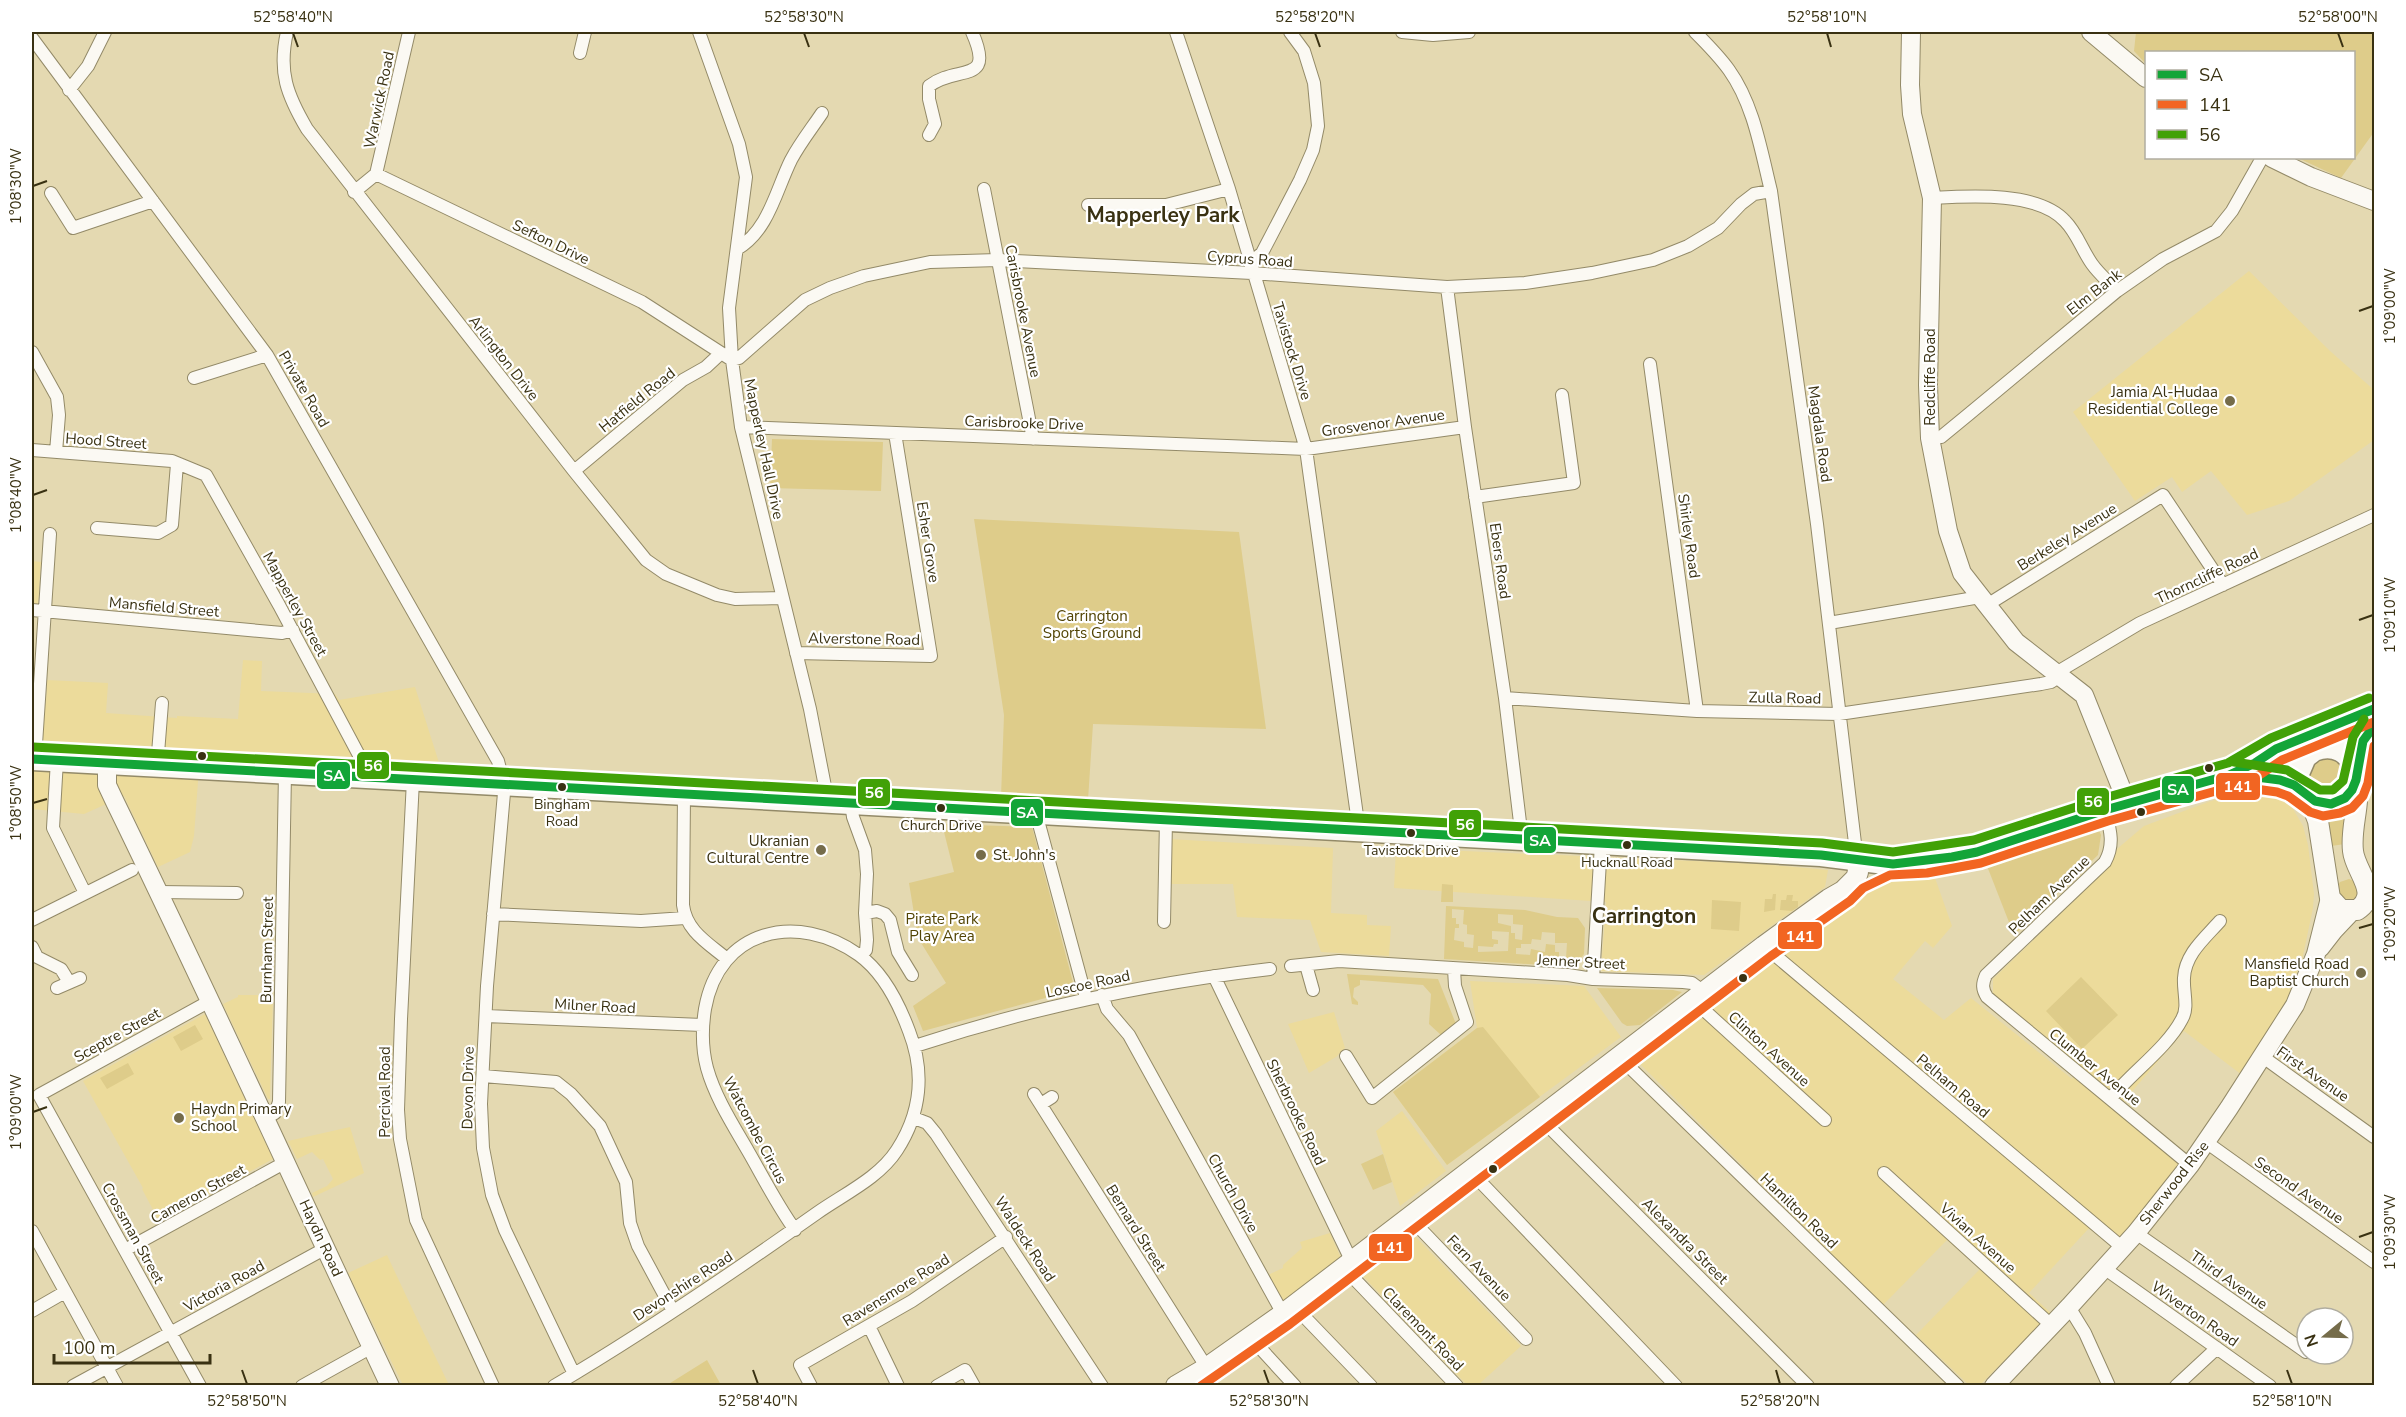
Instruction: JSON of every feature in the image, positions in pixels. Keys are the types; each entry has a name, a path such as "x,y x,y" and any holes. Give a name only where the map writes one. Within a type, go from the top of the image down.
{"highway":[{"path":"2307,794 2299,776 2301,765 2327,731 2374,709"},
{"path":"2234,774 2280,780 2294,785 2321,803 2337,802 2348,795 2356,776 2363,741 2374,726"},
{"path":"41,759 1821,855 1856,869 1977,852 2105,810 2234,774 2255,763 2273,758 2310,754 2326,747 2342,751 2353,762 2356,776"}],"main road":[{"path":"2356,776 2358,801 2353,846 2365,899"},
{"path":"2307,794 2318,821 2330,892 2336,907 2365,899"},
{"path":"1176,1386 1207,1368 1288,1310 1410,1218 1828,899 1840,876 1856,869"},
{"path":"2330,892 2335,877 2345,872 2365,899"}],"street":[{"path":"69,90 88,66 105,32"},
{"name":"Arlington Drive","path":"287,32 283,70 286,87 308,129 354,192 646,560 666,574 717,596 735,599 782,598"},
{"name":"Warwick Road","path":"376,174 409,32"},
{"path":"580,53 585,32"},
{"name":"Mapperley Hall Drive","path":"699,32 739,144 746,177 729,308 732,360 741,427 810,710 828,802"},
{"path":"929,135 935,124 929,99 929,86 973,69 980,62 981,55 972,32"},
{"name":"Tavistock Drive","path":"1176,32 1229,189 1306,449 1359,831"},
{"path":"1251,268 1262,253 1300,180 1313,150 1318,126 1314,83 1304,51 1290,32"},
{"path":"1402,32 1433,35 1469,32"},
{"name":"Magdala Road","path":"1695,32 1729,70 1740,89 1754,125 1771,192 1829,622 1856,869"},
{"name":"Redcliffe Road","path":"1911,32 1912,114 1932,198 1928,385 1930,438 1946,522 1962,573 1983,602 2016,642 2080,690 2088,702 2128,805"},
{"path":"2091,32 2145,77"},
{"name":"Private Road","path":"32,38 267,355 481,730 498,761 504,784"},
{"path":"737,249 744,245 771,210 792,159 822,113"},
{"name":"Elm Bank","path":"1930,438 1941,436 1959,422 2117,291 2163,259 2216,231 2232,211 2261,159"},
{"path":"2274,159 2311,177 2374,201"},
{"path":"354,192 376,174"},
{"name":"Sefton Drive","path":"376,174 642,302 732,360"},
{"name":"Carisbrooke Avenue","path":"984,189 1033,439"},
{"path":"1088,205 1129,207 1167,205 1229,189"},
{"name":"Cyprus Road","path":"732,360 739,358 805,300 864,276 930,262 998,260 1251,268 1448,287 1525,283 1592,273 1653,260 1688,246 1718,228 1754,194 1771,192"},
{"path":"51,193 73,228 153,201"},
{"path":"1932,198 1975,195 2023,200 2045,208 2064,219 2092,265 2117,291"},
{"name":"Ebers Road","path":"1448,287 1465,427 1505,698 1522,839"},
{"path":"32,352 57,397 59,415 56,452"},
{"name":"Hatfield Road","path":"574,471 683,380 706,367 720,354"},
{"path":"194,378 267,355"},
{"name":"Shirley Road","path":"1650,364 1697,711"},
{"path":"1475,497 1574,483 1562,395"},
{"name":"Carisbrooke Drive","path":"741,427 1306,449"},
{"name":"Grosvenor Avenue","path":"1306,449 1465,427"},
{"name":"Esher Grove","path":"895,433 931,656"},
{"name":"Hood Street","path":"32,450 172,461 177,465"},
{"path":"97,528 158,533 172,525 175,513 177,465"},
{"name":"Mapperley Street","path":"177,465 191,467 206,475 293,630 361,759 364,766 364,777"},
{"name":"Berkeley Avenue","path":"1983,602 2163,495 2223,585"},
{"name":"Thorncliffe Road","path":"2058,675 2140,623 2374,515"},
{"path":"50,534 41,759 53,828 85,893"},
{"path":"1829,622 1983,602"},
{"name":"Mansfield Street","path":"32,610 282,633 293,630"},
{"name":"Alverstone Road","path":"796,653 931,656"},
{"name":"Zulla Road","path":"1505,698 1697,711 1839,714 2041,684 2051,682 2058,675"},
{"path":"158,766 162,703"},
{"name":"Haydn Road","path":"107,763 107,785 240,1062 284,1163 390,1386"},
{"name":"Burnham Street","path":"264,1119 275,1113 279,1102 285,773"},
{"name":"Percival Road","path":"413,780 401,1019 398,1110 400,1139 416,1220 493,1386"},
{"name":"Devon Drive","path":"504,784 486,1016 482,1139 492,1195 505,1230 574,1374"},
{"path":"684,795 683,905 685,918 692,929 727,959"},
{"path":"851,803 853,817 865,850 867,874 865,913 867,940 866,951 861,956"},
{"name":"Pelham Avenue","path":"1983,990 1982,985 1986,975 2105,862 2111,845 2105,810"},
{"path":"1036,813 1086,998"},
{"path":"1164,922 1166,820"},
{"path":"1593,979 1601,844"},
{"path":"32,920 132,870"},
{"path":"159,892 237,893"},
{"name":"Sherwood Rise","path":"1994,1386 2123,1248 2206,1142 2295,1005 2316,954 2330,892"},
{"name":"Sherwood Rise","path":"2316,954 2334,930 2365,899"},
{"path":"865,913 885,914 890,920 896,953 912,975"},
{"path":"493,914 641,921 668,921 685,918"},
{"path":"2111,1098 2124,1082 2147,1063 2182,1020 2186,1006 2184,980 2186,966 2191,954 2220,921"},
{"name":"Watcombe Circus","path":"795,1230 716,1092 707,1068 702,1025 709,990 717,972 727,959 748,942 766,934 784,931 822,937 861,956 883,980 898,1004 915,1046 920,1072 914,1118 896,1152 883,1166 825,1208"},
{"name":"Pelham Road","path":"1764,946 2123,1248"},
{"path":"32,947 37,957 61,969 74,980 57,988"},
{"name":"Jenner Street","path":"1306,965 1324,962 1393,964 1568,975 1593,979 1683,982 1692,984 1699,996"},
{"path":"1291,966 1306,965 1313,990"},
{"name":"Loscoe Road","path":"915,1046 987,1023 1086,998 1214,976 1270,969"},
{"path":"1346,1056 1372,1098 1467,1022 1455,986 1454,969"},
{"name":"Sherbrooke Road","path":"1214,976 1347,1264"},
{"name":"Clumber Avenue","path":"1983,990 1987,997 2190,1164"},
{"name":"Church Drive","path":"1101,995 1107,1009 1129,1035 1288,1310 1371,1386"},
{"name":"Clinton Avenue","path":"1699,996 1825,1120"},
{"name":"Sceptre Street","path":"39,1095 210,1001"},
{"name":"Milner Road","path":"486,1016 702,1025"},
{"name":"Hamilton Road","path":"1619,1057 1958,1386"},
{"name":"First Avenue","path":"2263,1057 2374,1137"},
{"path":"483,1076 555,1082 571,1094 600,1126 626,1182 630,1223 638,1246 673,1311"},
{"name":"Crossman Street","path":"39,1095 200,1386"},
{"name":"Bernard Street","path":"1052,1096 1037,1099 1207,1368"},
{"name":"Waldeck Road","path":"914,1118 927,1123 936,1134 1102,1386"},
{"name":"Alexandra Street","path":"1540,1118 1808,1386"},
{"name":"Second Avenue","path":"2206,1142 2374,1262"},
{"name":"Cameron Street","path":"125,1250 284,1163"},
{"path":"1470,1171 1676,1386"},
{"name":"Vivian Avenue","path":"1884,1173 2051,1325"},
{"name":"Devonshire Road","path":"554,1386 673,1311 825,1208"},
{"name":"Fern Avenue","path":"1410,1218 1526,1339"},
{"path":"32,1231 117,1386"},
{"name":"Third Avenue","path":"2136,1233 2295,1344"},
{"name":"Ravensmore Road","path":"811,1386 800,1365 912,1301 1006,1237"},
{"name":"Victoria Road","path":"73,1386 326,1248"},
{"name":"Claremont Road","path":"1347,1264 1457,1386"},
{"name":"Wiverton Road","path":"2104,1268 2270,1386"},
{"path":"32,1311 65,1292"},
{"path":"2069,1307 2085,1333 2109,1386"},
{"path":"869,1326 898,1386"},
{"path":"1250,1337 1294,1386"},
{"path":"302,1386 372,1347"},
{"path":"2176,1386 2217,1348"},
{"path":"937,1386 965,1370 974,1386"}],"shaded area":[{"name":"Jamia Al-Hudaa Residential College","path":"2249,271 2330,351 2374,390 2374,440 2289,501 2247,515 2211,471 2182,492 2172,477 2135,501 2073,412"},
{"path":"32,561 41,562 38,605 32,605"},
{"path":"243,660 262,661 261,691 335,694 339,700 415,687 441,769 200,754 194,836 190,852 158,867 124,796 84,814 32,809 32,702 46,704 47,680 108,683 106,713 238,719"},
{"path":"2258,790 2275,793 2289,802 2303,826 2308,845 2314,894 2313,908 2302,960 2293,982 2293,991 2281,1016 2242,1075 2184,1031 2123,1102 2188,1155 2148,1208 2113,1246 2090,1227 2029,1293 2051,1313 1980,1385 1969,1385 1916,1335 1980,1269 1947,1240 1883,1305 1637,1061 1874,880 1885,881 1934,875 1952,926 1933,948 1925,941 1893,979 1944,1020 1971,998 2072,1079 2079,1065 1993,994 1993,979 2105,871 2117,849 2144,826 2208,802 2243,791"},
{"path":"1169,839 1333,848 1331,913 1367,915 1367,925 1391,926 1389,956 1321,952 1310,920 1237,917 1233,884 1171,884"},
{"path":"1396,848 1761,864 1828,870 1825,887 1704,975 1601,971 1606,902 1394,888"},
{"path":"1470,981 1584,986 1621,1037 1447,1165 1393,1092 1477,1028"},
{"name":"Haydn Primary School","path":"238,995 273,995 270,1099 223,1004"},
{"path":"1334,1012 1345,1048 1336,1057 1309,1073 1288,1024"},
{"name":"Haydn Primary School","path":"205,1014 273,1159 159,1221 83,1081"},
{"path":"1402,1111 1446,1171 1400,1206 1376,1131"},
{"path":"350,1127 364,1173 313,1197 312,1193 327,1186 333,1179 323,1159 320,1160 312,1152 297,1159 288,1141"},
{"path":"1409,1230 1521,1346 1478,1385 1467,1385 1357,1270"},
{"path":"1330,1233 1341,1258 1281,1303 1266,1276 1283,1268 1283,1265 1302,1248 1300,1242"},
{"path":"387,1255 449,1385 403,1385 348,1273"}],"green space":[{"path":"2136,32 2374,32 2374,132 2355,158 2355,51 2145,51 2145,63 2134,51"},
{"path":"2300,159 2355,159 2341,178"},
{"path":"772,439 883,442 881,491 770,488"},
{"name":"Carrington Sports Ground","path":"974,519 1239,532 1266,729 1093,724 1088,800 1001,797 1004,715"},
{"path":"2340,757 2349,783 2322,798 2306,782 2305,773 2313,758"},
{"path":"2350,803 2345,844 2331,846 2324,809"},
{"name":"Pirate Park Play Area","path":"942,824 1032,827 1075,990 923,1031 913,1006 946,983 918,938 909,883 954,872"},
{"path":"2098,828 2101,835 2098,855 2014,935 1987,866"},
{"path":"2349,879 2357,882 2361,894 2349,905 2335,890 2340,882"},
{"path":"1442,884 1453,885 1453,902 1441,902"},
{"path":"1773,894 1776,894 1775,910 1764,912 1765,899 1772,899"},
{"path":"1787,895 1793,895 1792,901 1798,901 1798,907 1792,911 1780,910 1781,900 1786,900"},
{"path":"1712,900 1741,902 1739,931 1711,929"},
{"path":"1446,906 1525,910 1557,917 1578,918 1585,928 1584,954 1578,962 1559,966 1444,959","holes":["1452,909 1464,910 1463,924 1467,925 1467,934 1474,935 1473,948 1464,947 1464,942 1454,940 1455,928 1459,928 1459,924 1456,924 1456,918 1452,918","1498,914 1513,915 1513,924 1523,925 1522,940 1515,939 1515,933 1511,933 1511,926 1498,923","1492,931 1509,932 1508,951 1478,952 1478,946 1493,947 1494,944 1498,944 1498,940 1492,939","1542,932 1555,933 1555,943 1567,943 1566,958 1559,958 1559,952 1555,952 1555,945 1546,944 1545,952 1531,949 1530,955 1516,954 1516,948 1521,948 1521,944 1531,944 1532,939 1541,940"]},
{"path":"1347,974 1438,979 1456,1024 1441,1035 1429,1024 1431,994 1423,985 1360,980 1360,985 1354,988 1353,997 1358,1005 1352,1004"},
{"path":"2081,977 2118,1015 2082,1049 2046,1011"},
{"path":"1597,988 1682,992 1640,1025 1627,1026 1622,1023"},
{"path":"195,1025 203,1039 181,1051 173,1037"},
{"path":"1483,1027 1540,1097 1447,1165 1393,1092 1477,1028"},
{"path":"128,1063 134,1074 107,1089 100,1078"},
{"path":"1383,1154 1392,1182 1373,1190 1361,1164"},
{"path":"707,1360 721,1385 667,1385"}],"transit line":[{"name":"56","path":"33,747 1822,843 1893,852 1974,840 2101,799 2228,763 2271,738 2369,698"},
{"name":"SA","path":"2225,777 2255,763 2276,749 2374,709"},
{"name":"56","path":"2234,762 2287,770 2320,790 2333,790 2343,781 2353,737 2364,719"},
{"name":"141","path":"2228,788 2261,774 2282,760 2374,722"},
{"name":"SA","path":"32,759 1821,855 1893,864 1977,852 2105,810 2233,774 2280,780 2294,785 2315,801 2331,804 2345,798 2352,790 2363,741 2374,726"},
{"name":"141","path":"1201,1386 1290,1324 1771,956 1850,901 1863,888 1890,875 1927,873 1981,863 2108,821 2234,786 2277,792 2288,796 2310,812 2323,816 2340,813 2352,808 2363,796 2368,783 2374,746"}],"place":[{"name":"Jamia Al-Hudaa Residential College","path":"2230,401"},
{"name":"Bingham Road","path":"562,787"},
{"name":"Church Drive","path":"941,808"},
{"name":"Tavistock Drive","path":"1411,833"},
{"name":"Hucknall Road","path":"1627,845"},
{"name":"Ukranian Cultural Centre","path":"821,850"},
{"name":"St. John's","path":"981,855"},
{"name":"Mansfield Road Baptist Church","path":"2361,973"},
{"name":"Haydn Primary School","path":"179,1118"}],"district":[{"name":"Mapperley Park","path":"1163,215"},
{"name":"Carrington","path":"1644,916"}]}
